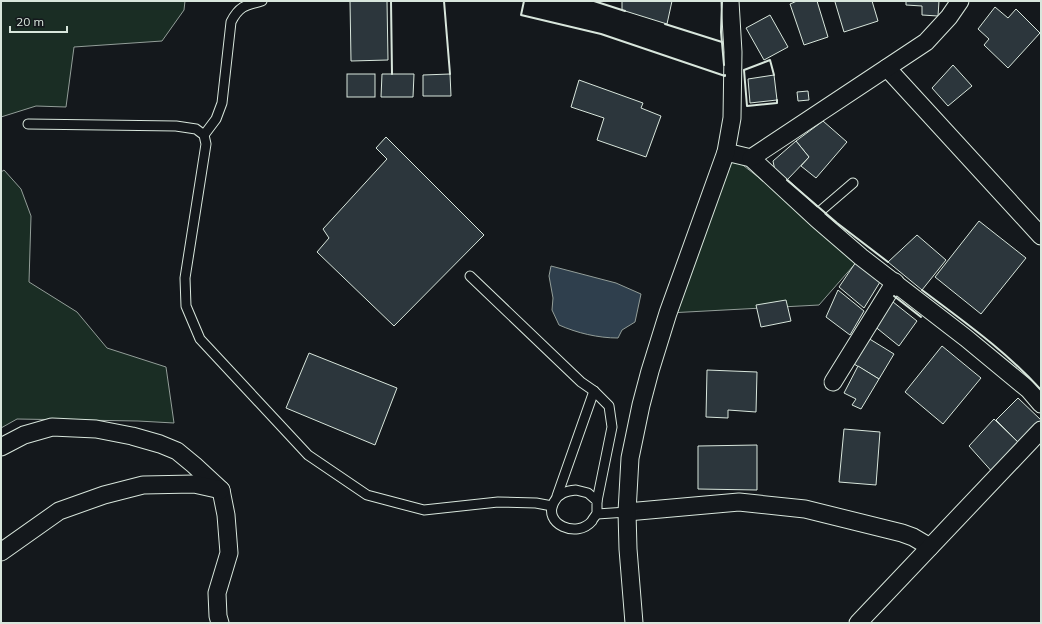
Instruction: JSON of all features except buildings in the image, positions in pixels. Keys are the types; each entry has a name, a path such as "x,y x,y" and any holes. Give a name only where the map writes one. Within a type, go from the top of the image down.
{"street":[{"path":"634,623 628,549 627,512 630,458 642,398 668,313 726,152 732,118 733,52 730,1"},
{"path":"752,158 926,42 949,17 960,1"},
{"path":"887,68 1041,236"},
{"path":"726,152 752,158 817,219 861,257 966,338 1029,390 1041,404"},
{"path":"833,382 895,282"},
{"path":"1,447 24,435 52,427 96,429 125,434 160,444 177,451 221,490 226,515 228,553 218,593 218,616 220,623"},
{"path":"858,623 1041,430"},
{"path":"1,552 59,511 104,495 142,485 194,484 221,490"},
{"path":"627,512 739,502 805,509 902,533 913,537 930,547"}],"lane":[{"path":"204,135 216,120 222,103 231,22 236,11 246,5 262,1"},
{"path":"28,124 176,126 196,129 204,135 206,144 185,278 186,306 200,338 308,455 367,495 424,510 498,502 536,503 552,506"},
{"path":"817,219 818,213 853,183"},
{"path":"470,276 581,382 594,391 609,406 612,427 597,501 596,514 589,524 572,530 562,527 556,522 552,514 552,506 557,496 594,391"},
{"path":"557,496 566,491 576,490 588,493 597,501"},
{"path":"596,514 627,512"}],"green space":[{"path":"1,1 185,1 184,10 162,41 74,47 66,107 36,106 1,117"},
{"path":"726,152 861,257 819,305 668,313"},
{"path":"4,170 21,189 31,216 29,282 77,312 107,348 166,367 174,423 17,419 1,428 1,172"}],"water":[{"path":"551,266 616,283 641,294 635,322 622,330 618,338 588,334 559,325 552,310 553,298 549,276"}],"wall":[{"path":"391,1 392,74"},
{"path":"444,1 450,74"},
{"path":"524,1 521,15 601,34 725,75"},
{"path":"594,1 625,11"},
{"path":"722,1 721,32 724,65"},
{"path":"665,24 722,42"},
{"path":"774,75 770,60 744,70 747,106 777,103 777,100"},
{"path":"787,180 837,223 888,262"},
{"path":"922,290 999,349 1041,390"},
{"path":"894,296 921,317"}]}
